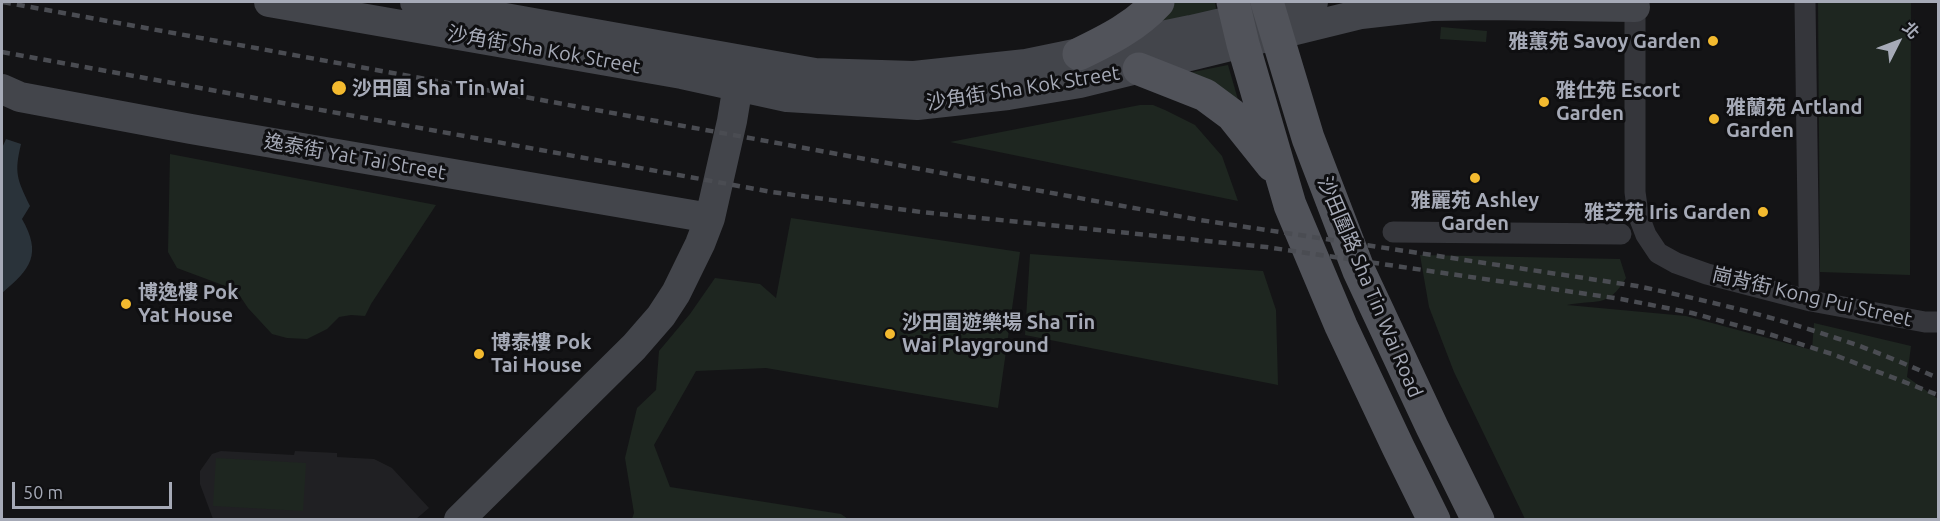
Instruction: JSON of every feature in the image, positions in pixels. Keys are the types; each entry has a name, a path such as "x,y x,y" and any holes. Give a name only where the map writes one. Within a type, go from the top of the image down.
{"main road":[{"name":"沙角街 Sha Kok Street","path":"269,2 682,74 815,73 914,76 1026,64 1271,17 1360,15 1431,6 1635,4"},
{"name":"沙角街 Sha Kok Street","path":"415,2 743,74 787,97 917,105 1080,83 1139,69 1237,22"},
{"path":"1079,54 1113,38 1134,24 1158,2"},
{"name":"沙角街 Sha Kok Street","path":"1271,17 1313,2"},
{"name":"沙田圍路 Sha Tin Wai Road","path":"1271,17 1311,149 1359,271 1427,417 1478,519"},
{"name":"沙田圍路 Sha Tin Wai Road","path":"1237,22 1290,205 1337,316 1434,519"},
{"path":"1139,69 1205,95 1232,115 1281,176"},
{"path":"459,519 634,347 661,316 688,270 710,218 743,74"},
{"name":"逸泰街 Yat Tai Street","path":"2,89 20,97 191,129 710,218"}],"street":[{"path":"1805,2 1809,285"},
{"name":"崗背街 Kong Pui Street","path":"1635,4 1635,192 1638,214 1646,235 1658,253 1676,263 1707,274 1811,301 1925,322 1938,322"},
{"path":"1393,232 1621,234"}],"shaded area":[{"path":"1173,2 1215,2 1217,15 1148,29"},
{"path":"1818,2 1911,2 1910,275 1820,272"},
{"path":"1441,27 1487,31 1486,42 1440,39"},
{"path":"1228,65 1241,110 1183,74"},
{"path":"1140,105 1153,105 1195,125 1222,156 1238,201 950,142"},
{"path":"6,139 21,144 18,176 30,206 22,219 28,231 32,251 26,268 2,293 2,148"},
{"path":"170,154 436,205 365,316 339,317 327,329 307,339 287,338 272,334 248,308 236,290 177,268 168,252"},
{"name":"沙田圍遊樂場 Sha Tin Wai Playground","path":"791,218 1020,252 998,408 766,368 696,371 654,445 670,487 841,514 848,519 632,519 634,513 625,458 637,408 656,390 659,351 690,314 715,278 760,284 776,298"},
{"path":"1030,254 1263,271 1276,310 1278,385 1025,335"},
{"path":"1420,255 1620,259 1626,278 1613,294 1600,301 1567,305 1686,316 1812,350 1814,323 1911,346 1907,377 1938,399 1938,519 1525,519 1454,372 1429,307"},
{"path":"221,451 294,455 295,451 337,453 337,457 374,459 392,468 429,508 416,519 213,519 200,484 200,471 212,454"},
{"path":"216,458 306,463 303,511 213,506"}],"railway":[{"path":"3,2 1200,220 1637,286 1738,309 1812,330 1849,342 1938,378"},
{"path":"2,52 772,192 921,212 1266,247 1621,299 1692,313 1772,335 1832,354 1938,395"}],"place":[{"name":"雅蕙苑 Savoy Garden","path":"1713,41"},
{"name":"沙田圍 Sha Tin Wai","path":"339,88"},
{"name":"雅仕苑 Escort Garden","path":"1544,102"},
{"name":"雅蘭苑 Artland Garden","path":"1714,119"},
{"name":"雅麗苑 Ashley Garden","path":"1475,178"},
{"name":"雅芝苑 Iris Garden","path":"1763,212"},
{"name":"博逸樓 Pok Yat House","path":"126,304"},
{"name":"沙田圍遊樂場 Sha Tin Wai Playground","path":"890,334"},
{"name":"博泰樓 Pok Tai House","path":"479,354"}]}
